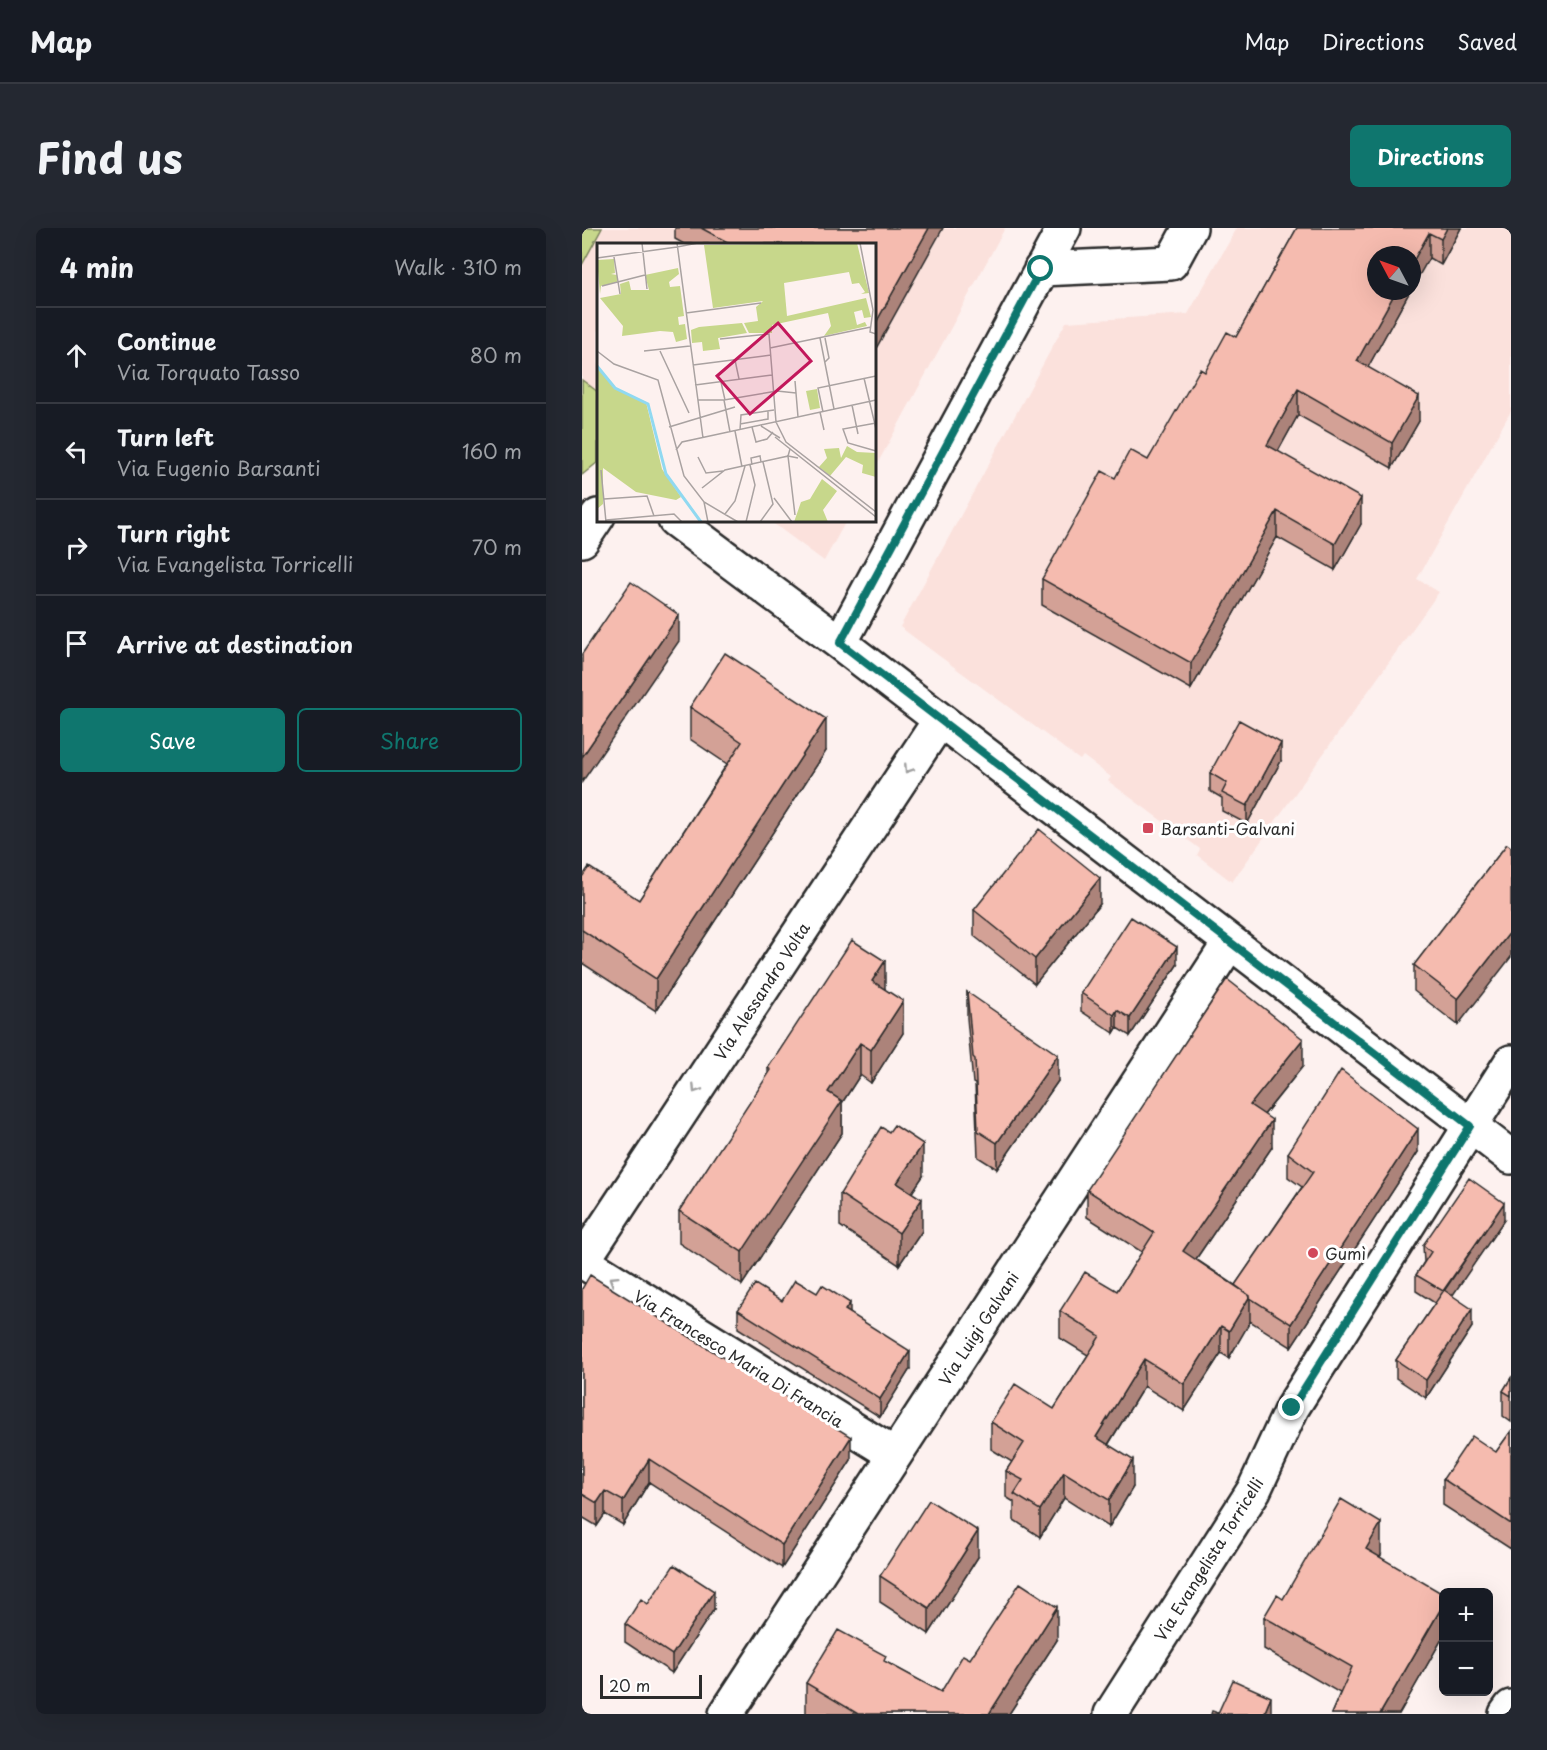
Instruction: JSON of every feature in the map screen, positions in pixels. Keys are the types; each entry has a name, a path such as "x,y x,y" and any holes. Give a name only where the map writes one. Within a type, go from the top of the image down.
{"street":[{"path":"840,643 1064,228"},
{"path":"1041,269 1171,263 1190,228"},
{"path":"582,540 597,518"},
{"path":"678,522 840,643 1511,1157"},
{"name":"Via Alessandro Volta","path":"582,1262 940,720"},
{"name":"Via Luigi Galvani","path":"726,1714 1230,942"},
{"name":"Via Evangelista Torricelli","path":"1111,1714 1254,1490 1292,1408 1511,1062"},
{"name":"Via Francesco Maria Di Francia","path":"582,1262 895,1455"},
{"path":"1506,1714 1511,1707"}],"shaded area":[{"path":"602,228 1005,228 876,466 876,243 597,243 597,391 582,380 582,265"},
{"path":"1237,228 1511,228 1511,411 1417,579 1439,592 1232,882 1197,855 1200,849 1108,781 1111,777 1083,756 1080,760 900,627 1066,322 1188,314"},
{"path":"771,522 845,522 824,561"}],"green space":[{"path":"582,228 602,228 582,265"},
{"path":"582,380 597,391 597,463 582,475"}],"building":[{"path":"701,228 929,228 876,322 876,243 729,243"},
{"path":"1297,228 1447,228 1441,239 1429,233 1421,247 1367,246 1367,300 1391,300 1357,361 1419,396 1392,443 1298,389 1267,445 1361,498 1335,544 1277,511 1191,663 1042,579 1102,471 1115,478 1130,450 1148,460 1200,369 1205,372 1227,332 1236,337"},
{"path":"631,582 679,615 582,757 582,654"},
{"path":"725,653 826,719 656,979 582,930 582,877 589,867 639,900 742,742 690,707"},
{"path":"1239,720 1281,743 1247,806 1222,793 1227,783 1210,773"},
{"path":"1039,829 1100,878 1035,959 974,910"},
{"path":"1507,844 1511,847 1511,931 1458,999 1414,965"},
{"path":"1131,917 1177,947 1130,1018 1117,1010 1114,1015 1081,993"},
{"path":"852,940 885,961 872,981 903,1001 871,1050 860,1043 828,1092 842,1101 742,1252 679,1211 771,1070 768,1068"},
{"path":"1227,979 1303,1039 1250,1105 1272,1120 1183,1251 1250,1296 1229,1331 1221,1326 1184,1384 1144,1359 1096,1437 1133,1460 1109,1500 1064,1472 1040,1510 1014,1494 1023,1480 1006,1471 1024,1443 991,1422 1015,1384 1054,1409 1100,1336 1060,1311 1085,1272 1117,1291 1154,1233 1087,1190"},
{"path":"967,992 1058,1055 997,1143 978,1131 975,1059"},
{"name":"Gumì","path":"1341,1070 1418,1129 1291,1324 1250,1298 1235,1285 1313,1172 1288,1153"},
{"path":"894,1125 923,1144 897,1183 922,1199 899,1233 840,1194 881,1127 889,1132"},
{"path":"1469,1178 1504,1203 1443,1291 1416,1275 1431,1252 1423,1245"},
{"path":"590,1275 851,1437 782,1545 649,1459 623,1501 605,1491 597,1503 582,1494 582,1289"},
{"path":"795,1280 817,1293 822,1285 850,1303 845,1310 910,1351 880,1399 738,1310 755,1284 782,1301"},
{"path":"1444,1290 1472,1309 1426,1380 1396,1360"},
{"path":"1511,1378 1511,1396 1503,1391"},
{"path":"1511,1431 1511,1524 1443,1479 1472,1436 1496,1452"},
{"path":"1341,1499 1381,1523 1366,1549 1439,1592 1439,1612 1380,1714 1331,1714 1352,1667 1264,1617 1277,1595 1283,1599"},
{"path":"929,1500 978,1531 929,1608 880,1576"},
{"path":"674,1565 714,1591 672,1655 625,1624 641,1599 648,1604"},
{"path":"1020,1583 1057,1607 989,1714 858,1714 806,1683 838,1630 886,1656 884,1661 941,1692 963,1655 970,1659"},
{"path":"1233,1680 1271,1697 1264,1714 1211,1714 1212,1711 1218,1713"}],"place":[{"name":"Barsanti-Galvani","path":"1148,828"},
{"name":"Gumì","path":"1313,1253"}],"route":[{"path":"1041,269 840,643 1470,1126 1292,1408"}]}
